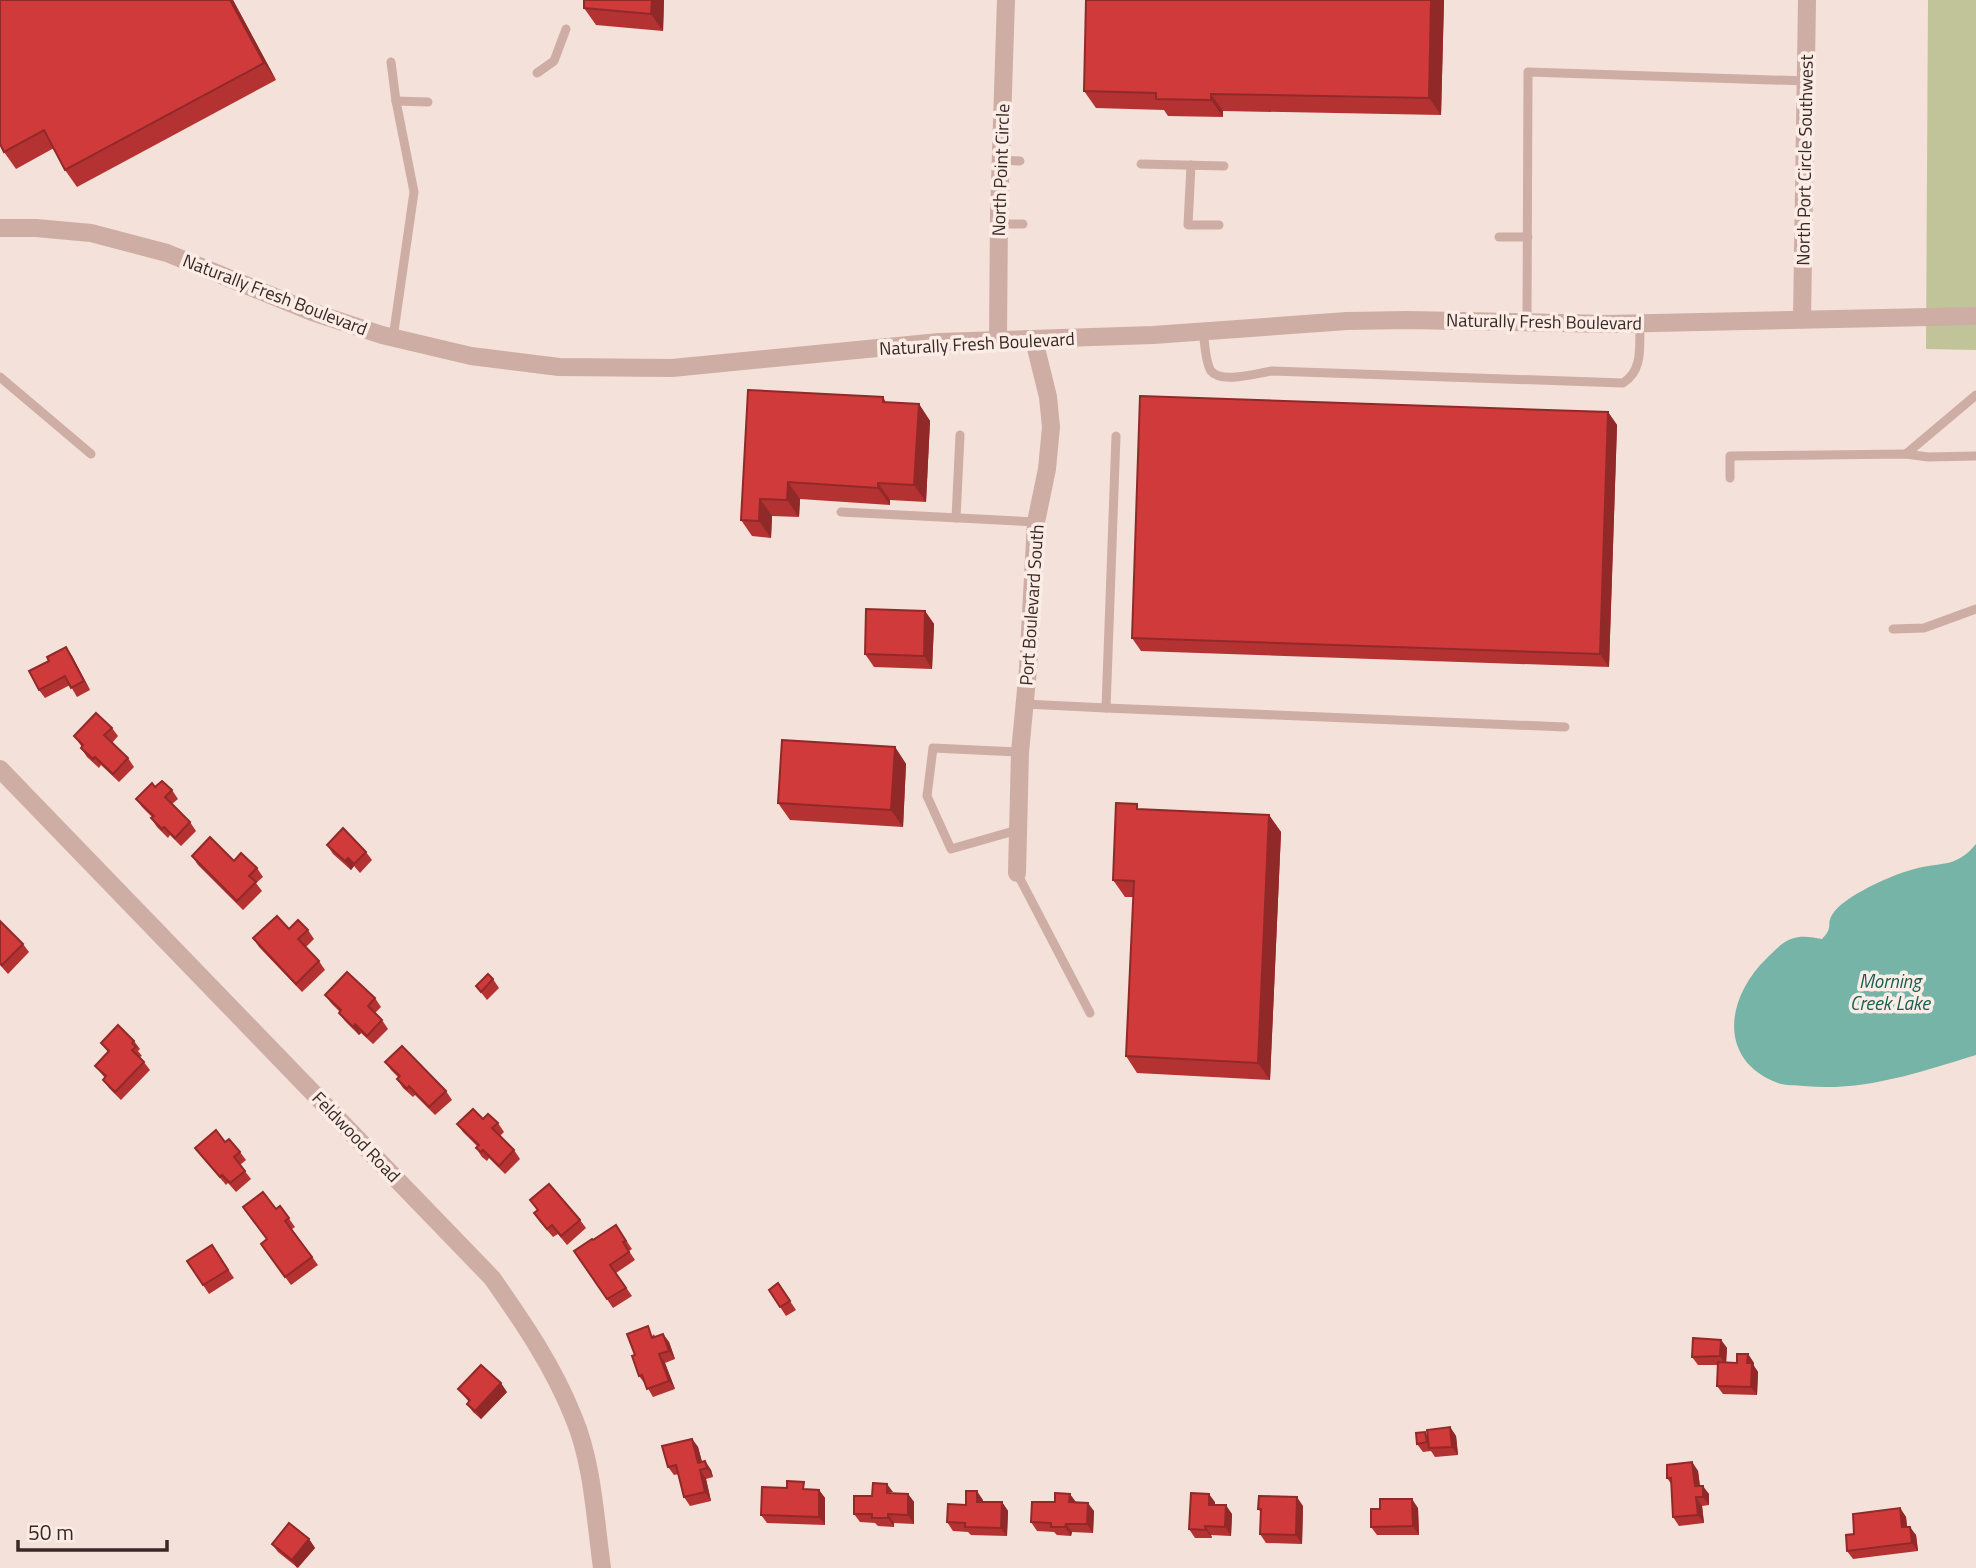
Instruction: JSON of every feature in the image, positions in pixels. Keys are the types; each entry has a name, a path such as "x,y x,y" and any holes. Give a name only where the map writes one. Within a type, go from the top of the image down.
{"street":[{"name":"North Point Circle","path":"998,339 1006,0"},
{"name":"North Port Circle Southwest","path":"1802,319 1807,0"},
{"name":"Naturally Fresh Boulevard","path":"0,228 91,233 167,253 312,312 393,338 471,356 559,367 672,368 939,342 1034,340 1359,321 1640,323 1976,316"},
{"name":"Port Boulevard South","path":"1017,873 1020,752 1036,522 1047,469 1051,427 1048,397 1034,340"},
{"name":"Feldwood Road","path":"0,769 492,1278 537,1342 574,1417 587,1463 602,1568"}],"lane":[{"path":"537,73 554,61 566,29"},
{"path":"391,62 414,192 393,338"},
{"path":"1527,323 1528,72 1807,81"},
{"path":"396,101 428,102"},
{"path":"1001,160 1020,161"},
{"path":"1140,164 1224,166"},
{"path":"1191,165 1188,225 1219,225"},
{"path":"999,224 1023,224"},
{"path":"1499,237 1528,237"},
{"path":"1203,331 1210,370 1219,377 1272,371 1623,383 1633,377 1638,362 1640,323"},
{"path":"0,377 92,454"},
{"path":"1906,454 1976,395"},
{"path":"956,518 960,435"},
{"path":"1106,708 1116,436"},
{"path":"1730,478 1730,456 1976,456"},
{"path":"841,512 1036,522"},
{"path":"1893,629 1924,628 1976,609"},
{"path":"1025,704 1565,727"},
{"path":"1017,830 951,849 927,796 933,748 1020,752"},
{"path":"1017,873 1090,1013"}],"green space":[{"path":"1928,0 1976,0 1976,350 1926,349"}],"water":[{"name":"Morning Creek Lake","path":"1976,844 1976,1055 1892,1079 1848,1086 1788,1085 1758,1073 1745,1059 1737,1044 1734,1027 1742,992 1766,959 1784,943 1795,938 1822,939 1828,932 1830,918 1835,911 1854,895 1904,872 1956,860"}],"building":[{"path":"0,0 230,0 264,63 65,170 44,130 4,152 0,144"},
{"path":"584,0 652,0 651,14 584,8"},
{"path":"1086,0 1431,0 1429,98 1211,94 1211,100 1156,99 1156,93 1084,91"},
{"path":"748,390 883,397 883,402 919,404 914,485 878,483 878,488 788,482 787,500 760,499 759,521 741,520"},
{"path":"1140,396 1608,412 1600,654 1132,638"},
{"path":"866,609 925,611 924,656 865,654"},
{"path":"66,647 84,681 71,688 65,676 39,690 29,671 49,661 47,657"},
{"path":"96,713 112,728 104,735 128,758 113,774 81,748 83,745 74,736"},
{"path":"782,740 895,747 891,810 778,803"},
{"path":"162,781 172,790 165,797 190,822 175,838 151,818 154,816 136,799 152,783 155,787"},
{"path":"1116,803 1137,804 1137,809 1269,815 1258,1063 1126,1056 1134,881 1113,880"},
{"path":"343,828 366,852 354,864 348,858 345,861 327,845"},
{"path":"210,837 234,861 241,853 257,868 249,876 256,882 237,901 192,856"},
{"path":"277,916 289,929 298,920 308,930 298,939 319,961 296,984 253,938"},
{"path":"0,921 23,944 2,965 0,963"},
{"path":"347,972 375,998 368,1006 382,1020 367,1036 355,1024 353,1027 339,1013 341,1010 325,995"},
{"path":"488,974 493,979 481,992 476,986"},
{"path":"118,1025 134,1041 132,1043 136,1047 132,1050 144,1062 115,1092 103,1080 106,1076 95,1066 109,1051 101,1043"},
{"path":"402,1046 446,1091 429,1107 409,1086 407,1089 397,1079 400,1076 385,1062"},
{"path":"473,1109 483,1119 488,1114 498,1123 492,1128 514,1150 499,1166 483,1150 481,1152 476,1148 479,1145 457,1124"},
{"path":"216,1130 225,1142 229,1139 240,1152 234,1157 245,1171 230,1183 222,1175 220,1177 195,1148"},
{"path":"549,1184 580,1220 561,1236 552,1225 547,1229 534,1213 538,1210 530,1200"},
{"path":"263,1192 276,1209 280,1206 289,1218 285,1221 312,1257 285,1277 261,1244 267,1239 243,1207"},
{"path":"616,1225 629,1252 610,1265 626,1288 607,1299 574,1251"},
{"path":"212,1245 228,1270 203,1285 187,1261"},
{"path":"778,1283 790,1301 780,1307 769,1290"},
{"path":"648,1326 652,1338 663,1334 669,1351 659,1354 669,1381 647,1389 642,1375 639,1376 627,1334"},
{"path":"1693,1338 1721,1340 1720,1356 1692,1357"},
{"path":"1737,1354 1748,1354 1747,1363 1752,1363 1751,1387 1717,1386 1718,1362 1737,1363"},
{"path":"481,1365 501,1383 475,1411 467,1404 470,1400 458,1389"},
{"path":"1450,1427 1452,1447 1429,1448 1427,1430"},
{"path":"1425,1432 1427,1442 1417,1444 1416,1433"},
{"path":"692,1439 698,1463 705,1461 707,1468 700,1470 705,1492 684,1497 676,1465 668,1467 662,1446"},
{"path":"1692,1462 1695,1486 1703,1486 1703,1497 1696,1497 1698,1515 1673,1517 1671,1478 1667,1478 1667,1465"},
{"path":"787,1481 804,1482 803,1489 819,1490 819,1517 761,1515 762,1487 787,1488"},
{"path":"873,1483 887,1484 887,1493 908,1494 908,1515 888,1514 888,1518 872,1518 872,1514 854,1514 854,1496 872,1496"},
{"path":"966,1491 977,1491 977,1502 1002,1502 1001,1528 965,1527 965,1523 947,1522 948,1504 966,1505"},
{"path":"1055,1493 1070,1494 1069,1502 1088,1503 1087,1524 1051,1527 1051,1523 1031,1522 1032,1502 1055,1502"},
{"path":"1191,1493 1209,1494 1209,1505 1226,1505 1225,1527 1205,1526 1206,1530 1189,1529"},
{"path":"1259,1496 1297,1497 1296,1535 1260,1534"},
{"path":"1380,1499 1412,1499 1413,1526 1371,1527 1371,1509 1380,1509"},
{"path":"1900,1508 1902,1527 1910,1527 1912,1543 1847,1551 1846,1535 1854,1534 1853,1514"},
{"path":"289,1523 309,1539 292,1560 272,1544"}]}
